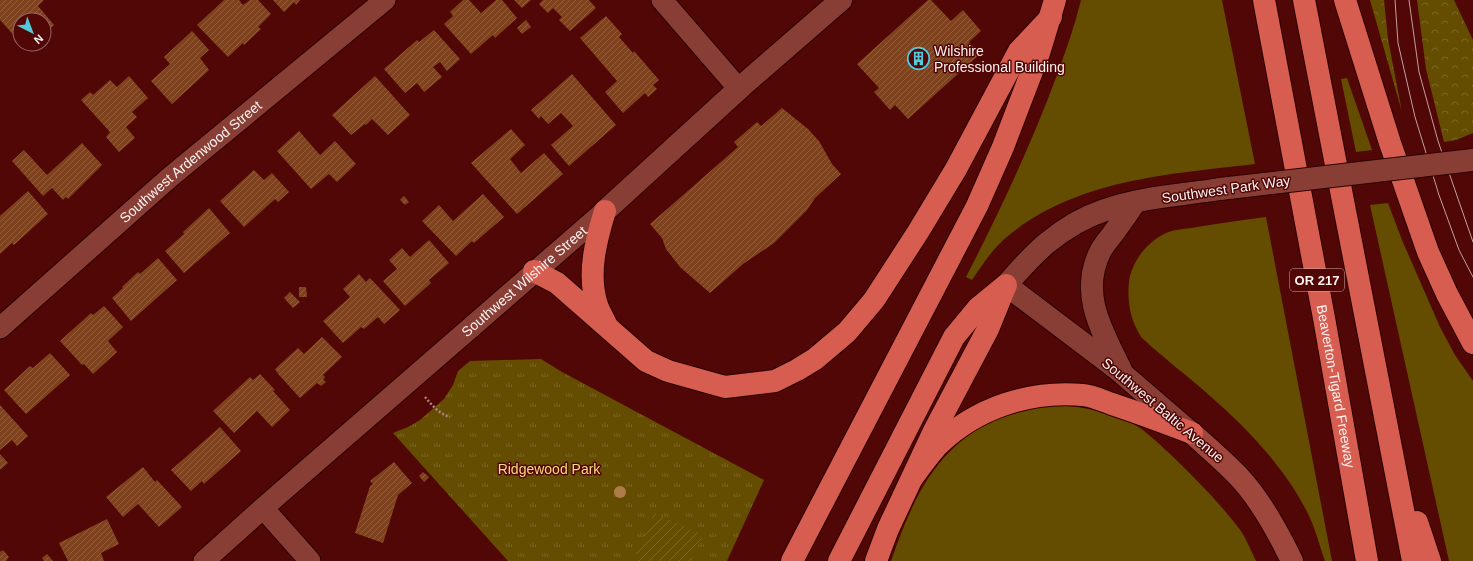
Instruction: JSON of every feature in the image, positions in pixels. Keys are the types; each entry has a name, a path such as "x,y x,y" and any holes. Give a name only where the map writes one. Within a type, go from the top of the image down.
{"highway":[{"name":"Beaverton-Tigard Freeway","path":"1264,0 1324,318 1366,561"},
{"name":"OR 217","path":"1304,0 1412,561"},
{"path":"1345,0 1390,143 1428,252 1447,294 1473,343"},
{"path":"534,271 557,283 607,325 646,361 668,371 725,387 775,381 797,370 816,359 847,332 874,300 918,232 956,169 1019,51 1053,9"},
{"path":"792,561 977,206 1013,121 1039,53 1053,9"},
{"path":"605,211 597,239 592,284 597,305 607,325"},
{"path":"876,561 888,529 934,431 988,329 1006,285"},
{"path":"839,561 954,336 978,308 1006,285"},
{"path":"913,477 937,446 960,427 993,408 1014,401 1038,396 1084,395 1128,409 1192,433"},
{"path":"1391,447 1430,561"}],"main road":[{"name":"Southwest Baltic Avenue","path":"1192,433 1227,464 1253,494 1276,527 1292,561"}],"street":[{"name":"Southwest Ardenwood Street","path":"0,328 169,178 385,0"},
{"path":"662,0 739,89"},
{"name":"Southwest Wilshire Street","path":"204,561 534,271 605,211 739,89 841,0"},
{"name":"Southwest Park Way","path":"1006,285 1034,254 1062,232 1082,219 1104,210 1135,202 1220,189 1473,160"},
{"path":"1124,376 1100,329 1091,291 1095,265 1101,251 1135,202"},
{"name":"Southwest Baltic Avenue","path":"1006,285 1124,376 1192,433"},
{"path":"263,508 310,561"}],"path":[{"path":"410,380 438,411 443,415 450,417"}],"green space":[{"path":"1081,0 1222,0 1255,164 1191,171 1126,182 1094,191 1064,202 1035,217 1008,236 984,262 972,280 966,277 1003,203 1037,127 1064,56"},
{"path":"1370,0 1384,0 1388,39 1402,112"},
{"path":"1417,0 1454,0 1473,40 1473,133 1456,140 1444,142 1426,69"},
{"path":"1347,78 1372,150 1356,152 1341,79"},
{"path":"1388,203 1402,240 1440,327 1455,355 1473,381 1473,561 1449,561 1370,205"},
{"path":"1266,217 1332,561 1325,561 1310,518 1291,484 1279,468 1239,423 1141,337 1134,324 1130,310 1128,296 1129,281 1133,267 1151,242 1168,232 1176,230"},
{"name":"Ridgewood Park","path":"541,359 562,372 764,480 727,561 508,561 393,433 420,420 444,399 453,385 458,371 470,361"},
{"path":"1052,405 1071,406 1099,411 1126,420 1143,430 1188,471 1224,510 1243,534 1256,561 891,561 922,488 951,450 970,434 992,421 1019,410"},
{"path":"654,513 703,535 691,561 633,561"}],"building":[{"path":"0,0 44,0 38,6 43,12 12,12 12,33 0,20"},
{"path":"224,0 239,0 243,5 250,0 258,0 271,14 258,27 261,29 244,45 243,43 228,57 197,25"},
{"path":"273,0 300,0 296,5 294,2 284,12"},
{"path":"463,0 469,0 481,13 496,0 502,0 517,18 495,38 493,35 471,54 444,24 453,16 450,12"},
{"path":"514,0 531,0 522,8"},
{"path":"543,0 589,0 596,8 570,31 559,20 562,17 553,8 548,13 539,4"},
{"name":"Wilshire Professional Building","path":"928,0 931,0 951,21 963,10 981,31 969,42 980,54 908,119 895,105 890,110 874,92 879,88 857,64"},
{"path":"606,16 622,34 619,37 633,53 634,51 659,80 653,85 657,89 648,97 645,93 623,113 605,92 617,81 580,38"},
{"path":"526,20 531,27 522,34 517,28"},
{"path":"434,30 460,59 447,71 440,62 433,67 442,77 424,92 417,83 405,93 384,69 417,40 419,42"},
{"path":"192,31 209,50 200,58 209,70 172,104 151,81 170,64 164,57"},
{"path":"572,74 616,125 569,166 551,145 573,126 561,113 548,124 541,116 539,119 531,110"},
{"path":"129,76 148,98 132,112 137,117 126,127 135,138 119,152 106,137 110,132 81,100 90,92 93,95 110,80 117,87"},
{"path":"375,76 410,115 388,135 372,119 351,135 332,115"},
{"path":"782,108 808,129 819,141 832,164 841,174 815,198 807,210 774,243 743,264 710,293 680,267 666,249 662,238 650,224 738,147 734,142 757,122 761,126"},
{"path":"511,129 525,145 510,159 521,173 544,153 563,174 517,214 471,163"},
{"path":"299,131 320,155 335,141 356,164 337,182 329,174 311,189 277,151"},
{"path":"82,143 102,165 68,199 66,197 63,200 52,188 43,196 12,161 24,150 47,175"},
{"path":"254,170 264,180 272,173 289,192 278,202 275,199 244,227 220,201"},
{"path":"28,191 48,214 14,245 12,243 0,254 0,216"},
{"path":"483,194 504,217 474,243 472,241 456,256 422,221 439,205 453,221"},
{"path":"404,196 409,202 405,205 400,200"},
{"path":"209,208 230,233 184,273 165,251"},
{"path":"429,240 449,263 429,280 431,283 405,306 383,281 397,269 389,260 402,248 410,257"},
{"path":"158,258 177,280 131,321 112,298 138,272 140,274"},
{"path":"359,274 366,282 370,278 400,310 384,324 378,317 364,329 361,327 343,343 323,321 350,297 343,289"},
{"path":"299,287 306,287 307,297 299,297"},
{"path":"290,292 300,302 293,308 284,298"},
{"path":"104,306 123,327 108,341 117,352 93,374 84,364 82,365 60,341 91,313 93,315"},
{"path":"322,337 342,357 323,375 325,377 323,379 326,382 321,386 317,383 300,398 275,369 298,348 304,354"},
{"path":"50,353 70,375 26,414 4,390 30,366 33,368"},
{"path":"260,374 275,390 273,391 290,410 272,427 257,411 234,433 213,411 250,377 253,380"},
{"path":"0,405 28,436 17,446 12,440 0,450"},
{"path":"220,427 241,451 204,484 202,481 191,491 171,470"},
{"path":"0,454 8,463 0,470"},
{"path":"394,462 412,483 398,495 383,543 355,533 370,486 373,484 370,481"},
{"path":"143,467 155,482 157,480 182,507 159,527 138,504 123,517 106,497"},
{"path":"423,472 429,477 424,482 419,476"},
{"path":"107,519 119,544 101,553 104,561 68,561 59,543"},
{"path":"3,550 9,557 6,561 0,561 0,552"},
{"path":"47,554 53,561 44,561 42,558"}],"tram line":[{"path":"1395,0 1398,43 1415,117 1439,195 1459,250 1473,277"},
{"path":"1409,0 1419,72 1438,141 1473,242"}],"place":[{"name":"Wilshire Professional Building","path":"919,59"}]}
